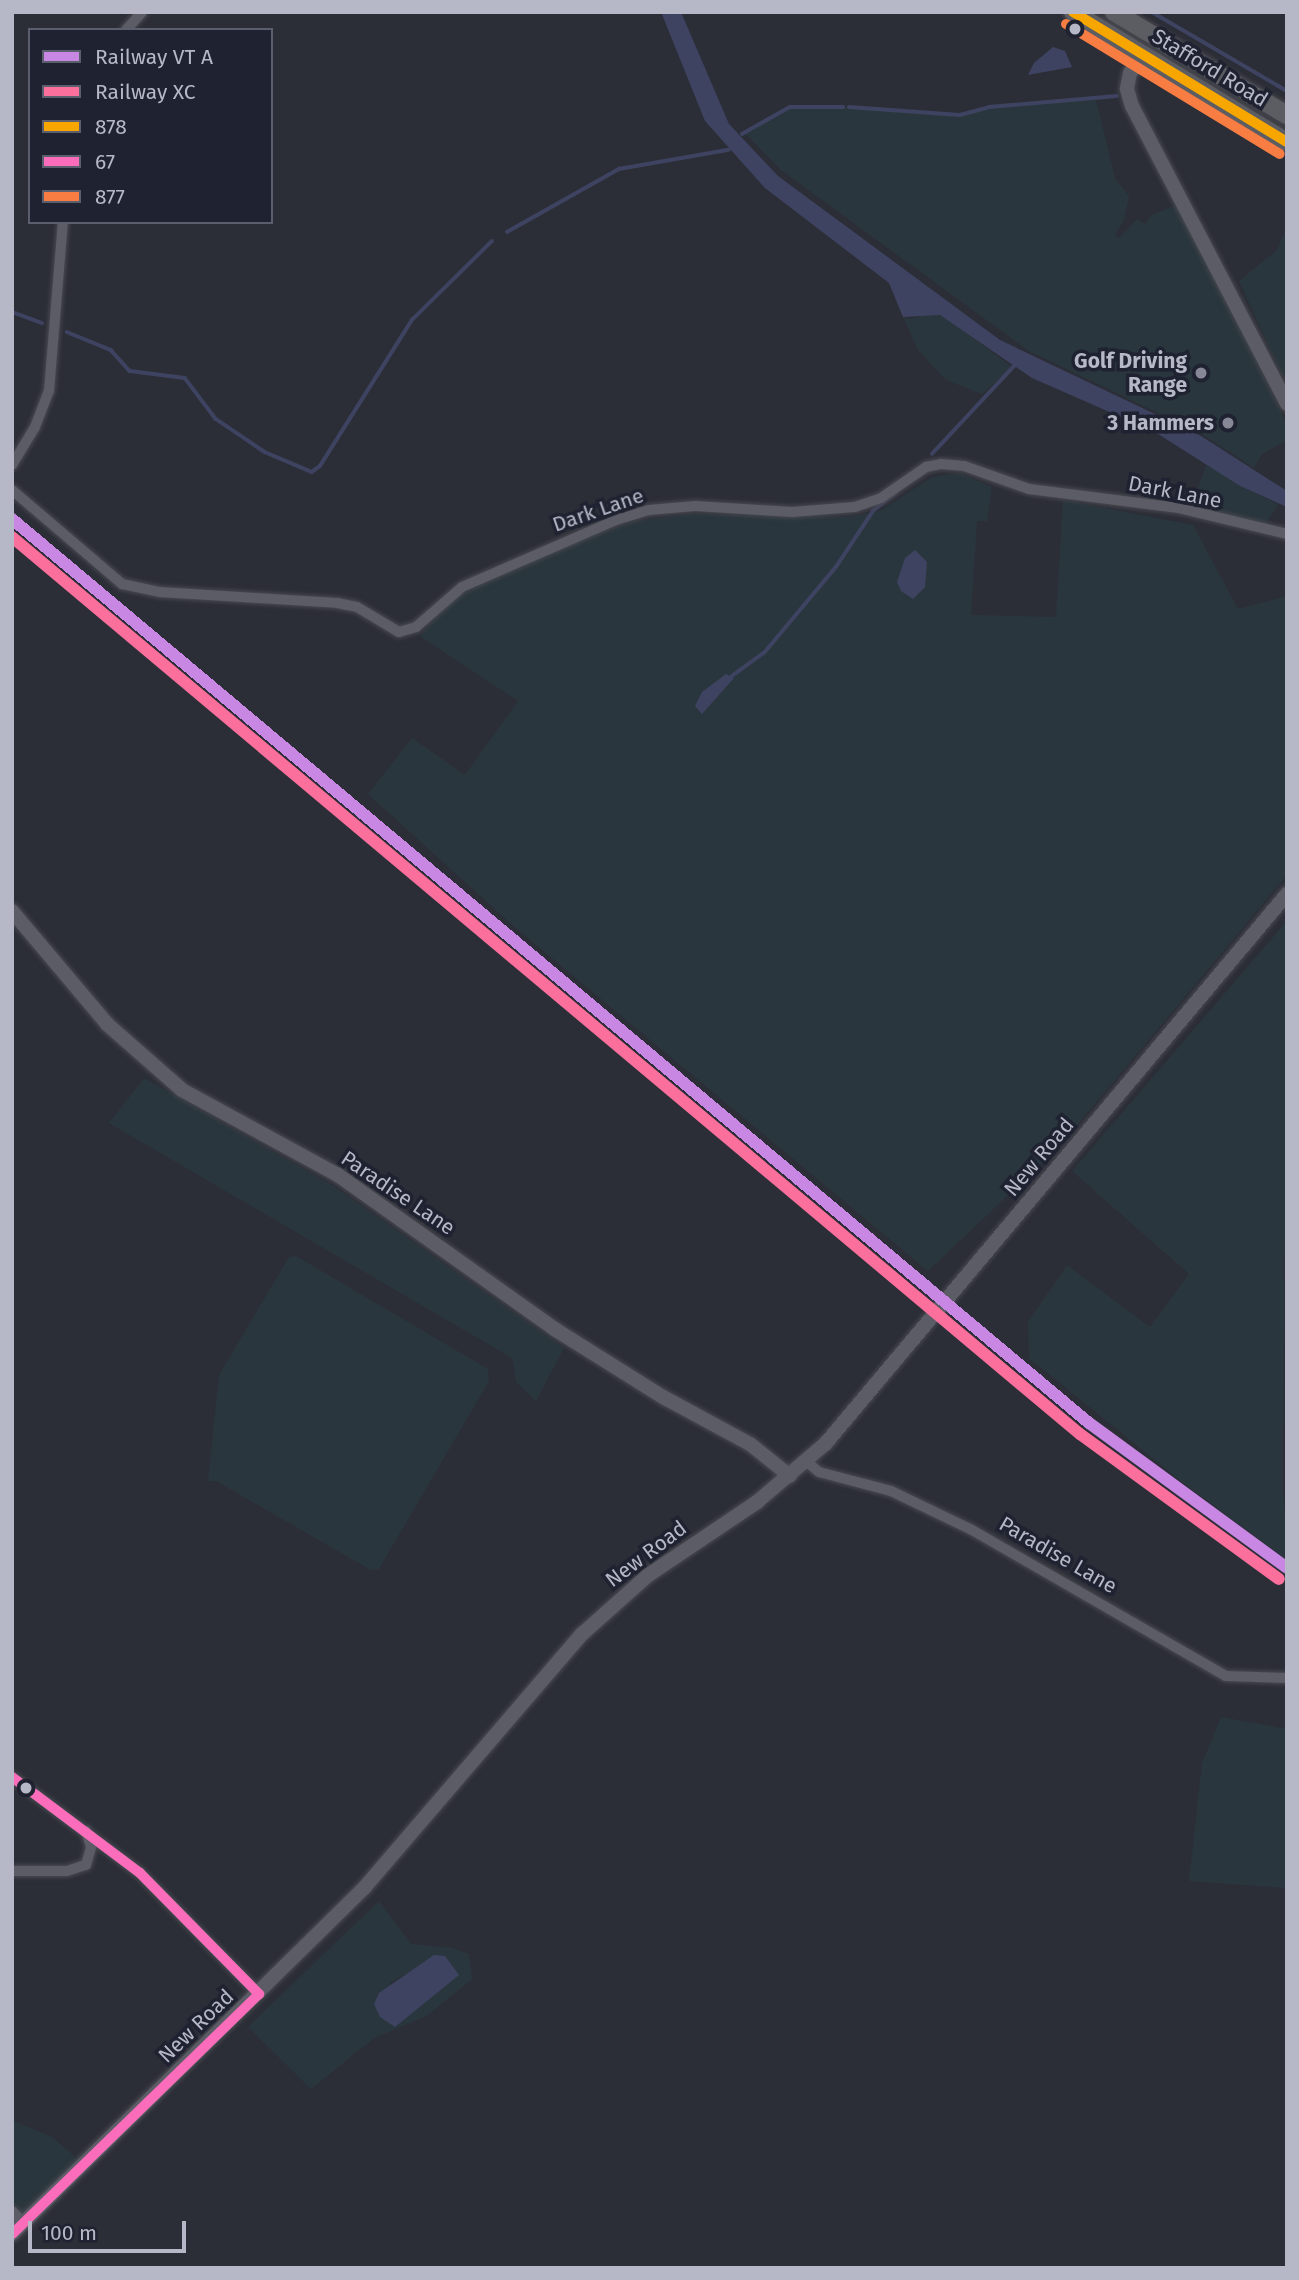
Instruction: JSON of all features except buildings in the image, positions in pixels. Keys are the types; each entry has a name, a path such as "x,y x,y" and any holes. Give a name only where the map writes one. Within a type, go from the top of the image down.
{"highway":[{"name":"Stafford Road","path":"1073,12 1287,142"},
{"name":"Stafford Road","path":"1114,12 1287,115"}],"street":[{"path":"128,28 142,12"},
{"path":"1144,55 1130,73 1127,89 1132,106 1287,404"},
{"path":"12,464 35,428 49,391 63,224"},
{"name":"Dark Lane","path":"12,489 122,584 159,592 337,603 357,607 400,632 416,627 462,587 616,520 649,510 695,506 792,512 855,507 880,498 926,467 941,464 964,466 1029,489 1179,508 1287,534"},
{"name":"New Road","path":"18,2229 365,1887 582,1634 647,1576 807,1462 1287,894"},
{"name":"Paradise Lane","path":"12,911 107,1024 182,1090 338,1175 566,1337 663,1397 750,1444 790,1476"},
{"name":"Paradise Lane","path":"807,1462 819,1472 891,1491 972,1530 1226,1676 1287,1678"},
{"path":"12,1777 140,1873 258,1994"},
{"path":"12,1871 67,1871 86,1865 92,1847 86,1831"},
{"path":"12,2211 18,2229"}],"shaded area":[{"path":"1096,100 1115,178 1129,196 1124,220 1115,235 1119,238 1137,219 1145,224 1151,215 1177,205 1287,424 1287,440 1262,454 1254,468 1202,434 1029,351 781,170 745,133 790,107 823,105 959,115 989,107"},
{"path":"1287,226 1287,386 1239,281 1277,250"},
{"path":"933,313 949,320 1012,367 982,394 946,380 918,350 903,317 911,319"},
{"path":"1207,463 1240,486 1278,504 1264,527 1192,505"},
{"path":"960,473 992,487 987,521 977,521 971,615 1056,617 1063,500 1193,525 1238,609 1287,596 1287,875 1058,1148 928,1271 511,924 368,794 412,738 465,775 518,701 420,636 445,604 480,585 564,545 635,521 690,514 850,517 882,510 932,477"},
{"path":"1287,921 1283,1485 1287,1560 1182,1482 1029,1358 1028,1322 1067,1265 1150,1327 1189,1274 1072,1171"},
{"path":"144,1078 335,1187 564,1348 536,1401 516,1382 512,1358 109,1123"},
{"path":"296,1256 488,1369 489,1381 379,1569 371,1570 216,1481 208,1481 219,1375 289,1257"},
{"path":"1221,1717 1287,1729 1287,1888 1189,1881 1202,1763"},
{"path":"379,1901 411,1944 452,1948 469,1954 472,1979 427,2016 374,2038 311,2089 248,2027","holes":["408,1973 431,1995 395,2027 390,1983"]},
{"path":"12,2120 52,2137 82,2163 24,2219 12,2207"}],"water":[{"path":"661,12 681,12 729,124 778,176 1000,340 1201,436 1287,491 1287,507 1240,486 1155,432 1032,378 940,315 903,317 889,283 765,188 705,121"},
{"path":"1053,47 1065,51 1072,67 1028,75 1034,63"},
{"path":"915,550 927,562 925,587 913,599 901,591 897,582 905,558"},
{"path":"726,674 734,678 702,714 695,706 702,692"},
{"path":"434,1955 445,1956 459,1975 395,2027 380,2017 374,2004 379,1993"}],"waterway":[{"path":"1152,12 1287,91"},
{"path":"849,107 960,115 989,107 1117,96"},
{"path":"742,134 790,107 843,107"},
{"path":"507,232 619,169 728,150"},
{"path":"67,332 111,350 130,371 185,378 216,419 265,452 312,472 320,466 412,320 492,241"},
{"path":"12,312 42,323"},
{"path":"932,454 1014,366"},
{"path":"732,676 764,653 836,567 873,511 895,494"}],"transit line":[{"name":"878","path":"1073,12 1287,142"},
{"name":"877","path":"1066,24 1280,154"},
{"path":"12,519 1089,1423 1287,1568"},
{"name":"67","path":"12,1777 140,1873 259,1994 12,2234"}],"rail line":[{"name":"XC","path":"12,537 1080,1434 1279,1579"}],"place":[{"name":"Golf Driving Range","path":"1201,373"},
{"name":"3 Hammers","path":"1228,423"}]}
